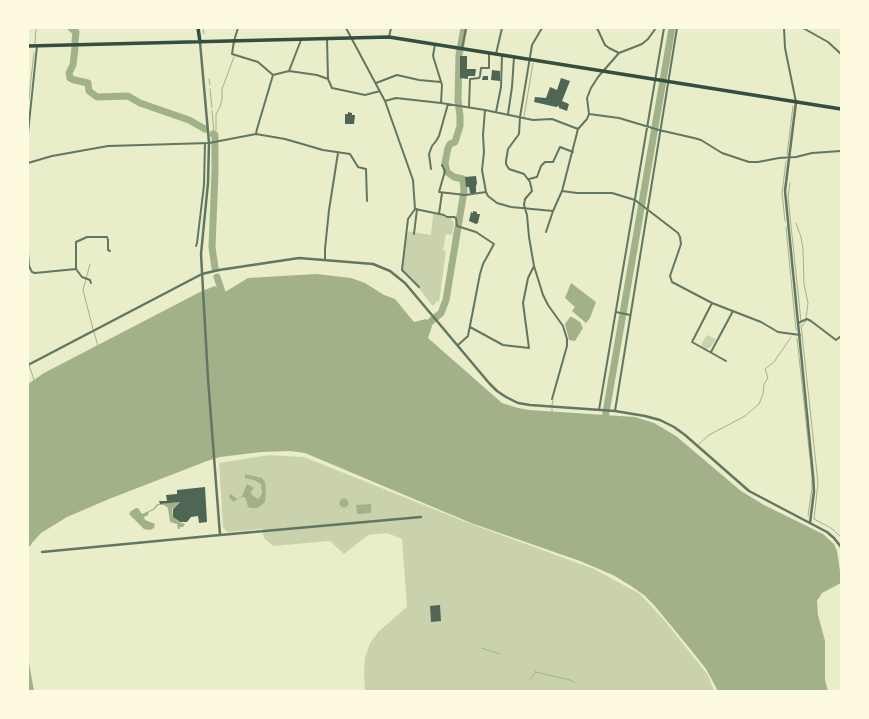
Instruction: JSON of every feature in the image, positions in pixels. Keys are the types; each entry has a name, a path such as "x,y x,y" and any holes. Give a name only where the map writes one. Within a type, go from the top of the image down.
{"main road":[{"path":"198,28 200,42"},
{"path":"28,46 389,37 841,108"}],"street":[{"path":"238,28 232,54 258,62 273,75"},
{"path":"346,28 385,101 413,180 416,209 414,234"},
{"path":"389,37 391,28"},
{"path":"460,48 466,28"},
{"path":"496,54 502,28"},
{"path":"542,28 532,45 520,117 519,134 508,149 506,164 529,179 532,189 531,193 525,199 525,208 534,266 543,295 548,305 563,326 567,339 567,346 552,399"},
{"path":"598,28 605,45 619,53"},
{"path":"546,232 562,191 578,129 587,119 589,114 587,98 598,77 619,53 642,44 648,39 656,28"},
{"path":"600,410 664,28"},
{"path":"614,411 667,81 677,28"},
{"path":"784,28 786,55 796,102 785,191 813,475 814,491 810,523"},
{"path":"803,28 828,42 841,54"},
{"path":"327,38 328,80 332,88 340,88 368,95 380,91"},
{"path":"289,71 301,40"},
{"path":"200,42 209,137 211,143 200,254 220,535"},
{"path":"435,44 435,66 441,82 441,103"},
{"path":"28,133 37,46"},
{"path":"469,107 470,78 479,78 481,68 489,68 489,53"},
{"path":"496,112 501,86 502,55"},
{"path":"508,114 514,57"},
{"path":"273,75 289,71 317,75 328,80"},
{"path":"256,134 256,129 273,75"},
{"path":"376,83 398,75 419,80 441,82"},
{"path":"385,101 396,98 469,107 533,120 552,119 578,129"},
{"path":"431,169 429,154 432,146 439,136 448,104"},
{"path":"485,110 482,170 486,192 492,200 510,207 553,211"},
{"path":"589,114 619,118 659,130 701,140 722,153 742,160 758,162 779,158 796,157 812,153 841,151"},
{"path":"28,163 52,156 108,146 211,143 256,134 323,150 350,154 358,167 366,169 367,201"},
{"path":"196,246 204,185 205,143"},
{"path":"529,179 535,179 537,177 541,166 545,162 553,162 560,147 573,152"},
{"path":"325,259 329,210 338,153"},
{"path":"442,165 445,171 438,192 442,194 464,195 486,192"},
{"path":"562,191 577,193 612,192 636,200 678,233 681,244 670,276 672,282 712,303 761,322 778,332 800,334"},
{"path":"439,214 442,194"},
{"path":"416,209 447,217 454,217 456,218 458,227 476,232 494,244 483,264 480,274 468,336 458,345"},
{"path":"416,209 408,219 402,270 419,287"},
{"path":"91,283 90,280 82,277 76,269 76,242 87,237 106,237 108,240 108,250 110,251"},
{"path":"28,253 29,266 32,272 35,273 76,269"},
{"path":"30,364 202,274 299,258 367,263 390,271 405,283 489,383 506,397 518,403 530,405 614,411 660,420 674,427 749,491 826,532 834,538 841,548"},
{"path":"470,327 503,345 529,348 524,303 528,278 534,266"},
{"path":"712,303 692,342 726,361"},
{"path":"711,352 733,311"},
{"path":"617,312 629,314"},
{"path":"798,323 806,319 812,321 836,340 841,336"},
{"path":"42,552 421,517"}],"shaded area":[{"path":"433,214 451,218 454,223 452,234 454,235 446,234 443,250 446,251 439,302 437,301 433,306 411,279 401,271 406,231 431,235"},
{"path":"316,274 351,278 365,283 384,295 395,299 414,322 426,319 432,326 428,338 502,403 529,410 635,417 654,423 676,436 741,491 764,505 823,534 834,544 837,551 841,578 841,583 822,593 817,601 818,615 825,641 825,680 828,691 718,691 706,669 654,605 644,595 613,575 580,561 471,523 305,453 290,451 261,452 220,457 207,461 67,517 41,533 28,549 28,384 44,373 202,291 215,286 225,292 248,278"},
{"path":"571,283 596,302 590,318 586,323 572,311 575,307 565,298"},
{"path":"570,317 580,322 583,328 575,341 569,340 565,324"},
{"path":"707,335 716,339 710,348 706,349 701,345"},
{"path":"269,455 304,457 466,522 594,569 640,594 664,620 708,675 714,691 365,691 365,658 370,643 379,631 407,607 402,539 387,533 368,535 344,554 330,541 273,546 264,538 262,529 227,532 223,527 219,463"},
{"path":"245,474 262,478 265,482 265,502 258,508 248,507 244,497 241,497 234,502 230,499 229,496 231,494 237,499 242,496 247,484 254,488 251,491 252,495 258,499 260,497 262,493 261,484 254,480 245,478"},
{"path":"344,498 349,503 344,508 339,503"},
{"path":"180,502 172,509 173,517 179,522 185,524 183,527 180,527 180,529 178,529 177,524 170,522 168,508 164,505 158,505 144,517 145,520 155,524 154,528 150,530 144,529 129,514 136,508 138,508 142,514 153,509 157,504"},
{"path":"371,504 371,513 357,514 356,505"},
{"path":"28,657 32,680 34,691 28,691"}],"building":[{"path":"460,56 467,56 467,69 476,69 475,76 468,76 468,79 460,78"},
{"path":"492,70 500,71 500,81 491,80"},
{"path":"483,76 488,76 488,80 482,80"},
{"path":"561,78 570,81 562,101 569,104 567,111 559,108 559,106 556,107 534,102 535,97 546,98 550,87 557,90"},
{"path":"348,112 355,115 354,124 345,124 345,114 348,114"},
{"path":"476,176 476,193 470,193 469,187 466,187 465,177"},
{"path":"473,211 480,214 478,223 476,224 469,221 471,212 473,213"},
{"path":"205,487 207,522 199,523 198,516 191,517 187,522 180,522 173,517 173,509 180,502 160,504 159,501 167,501 166,495 177,494 177,490"},
{"path":"440,605 441,621 431,622 430,606"}],"waterway":[{"path":"35,43 36,28"},
{"path":"71,28 76,32 75,42"},
{"path":"203,28 204,34"},
{"path":"429,323 441,313 446,300 464,191 463,179 454,177 447,172 445,163 448,148 450,144 455,142 460,126 458,100 459,55 464,28"},
{"path":"604,424 672,28"},
{"path":"75,48 73,65 69,73 70,78 88,83 89,91 97,97 128,96 140,103 189,120 205,129"},
{"path":"28,107 34,52"},
{"path":"215,135 216,114 222,99 222,89 234,57"},
{"path":"524,117 533,63"},
{"path":"209,79 210,85"},
{"path":"210,89 212,108"},
{"path":"787,155 793,106"},
{"path":"212,111 214,134"},
{"path":"213,134 215,135 215,140"},
{"path":"215,144 212,247 215,268"},
{"path":"785,221 782,193 786,161"},
{"path":"790,183 788,197 801,321"},
{"path":"796,223 803,249 804,284 808,303 806,318"},
{"path":"786,227 796,330"},
{"path":"90,264 83,290 93,329"},
{"path":"217,277 224,298"},
{"path":"802,326 806,321"},
{"path":"801,325 818,483 814,519 831,528 841,537"},
{"path":"94,332 98,346"},
{"path":"699,444 709,435 745,416 759,404 763,394 764,384 768,378 765,369 774,362 791,337"},
{"path":"797,338 812,477 808,516"},
{"path":"28,362 34,380"},
{"path":"552,405 553,400"},
{"path":"481,648 500,654"},
{"path":"530,679 536,672 535,671"},
{"path":"536,672 570,680 575,683"}]}
